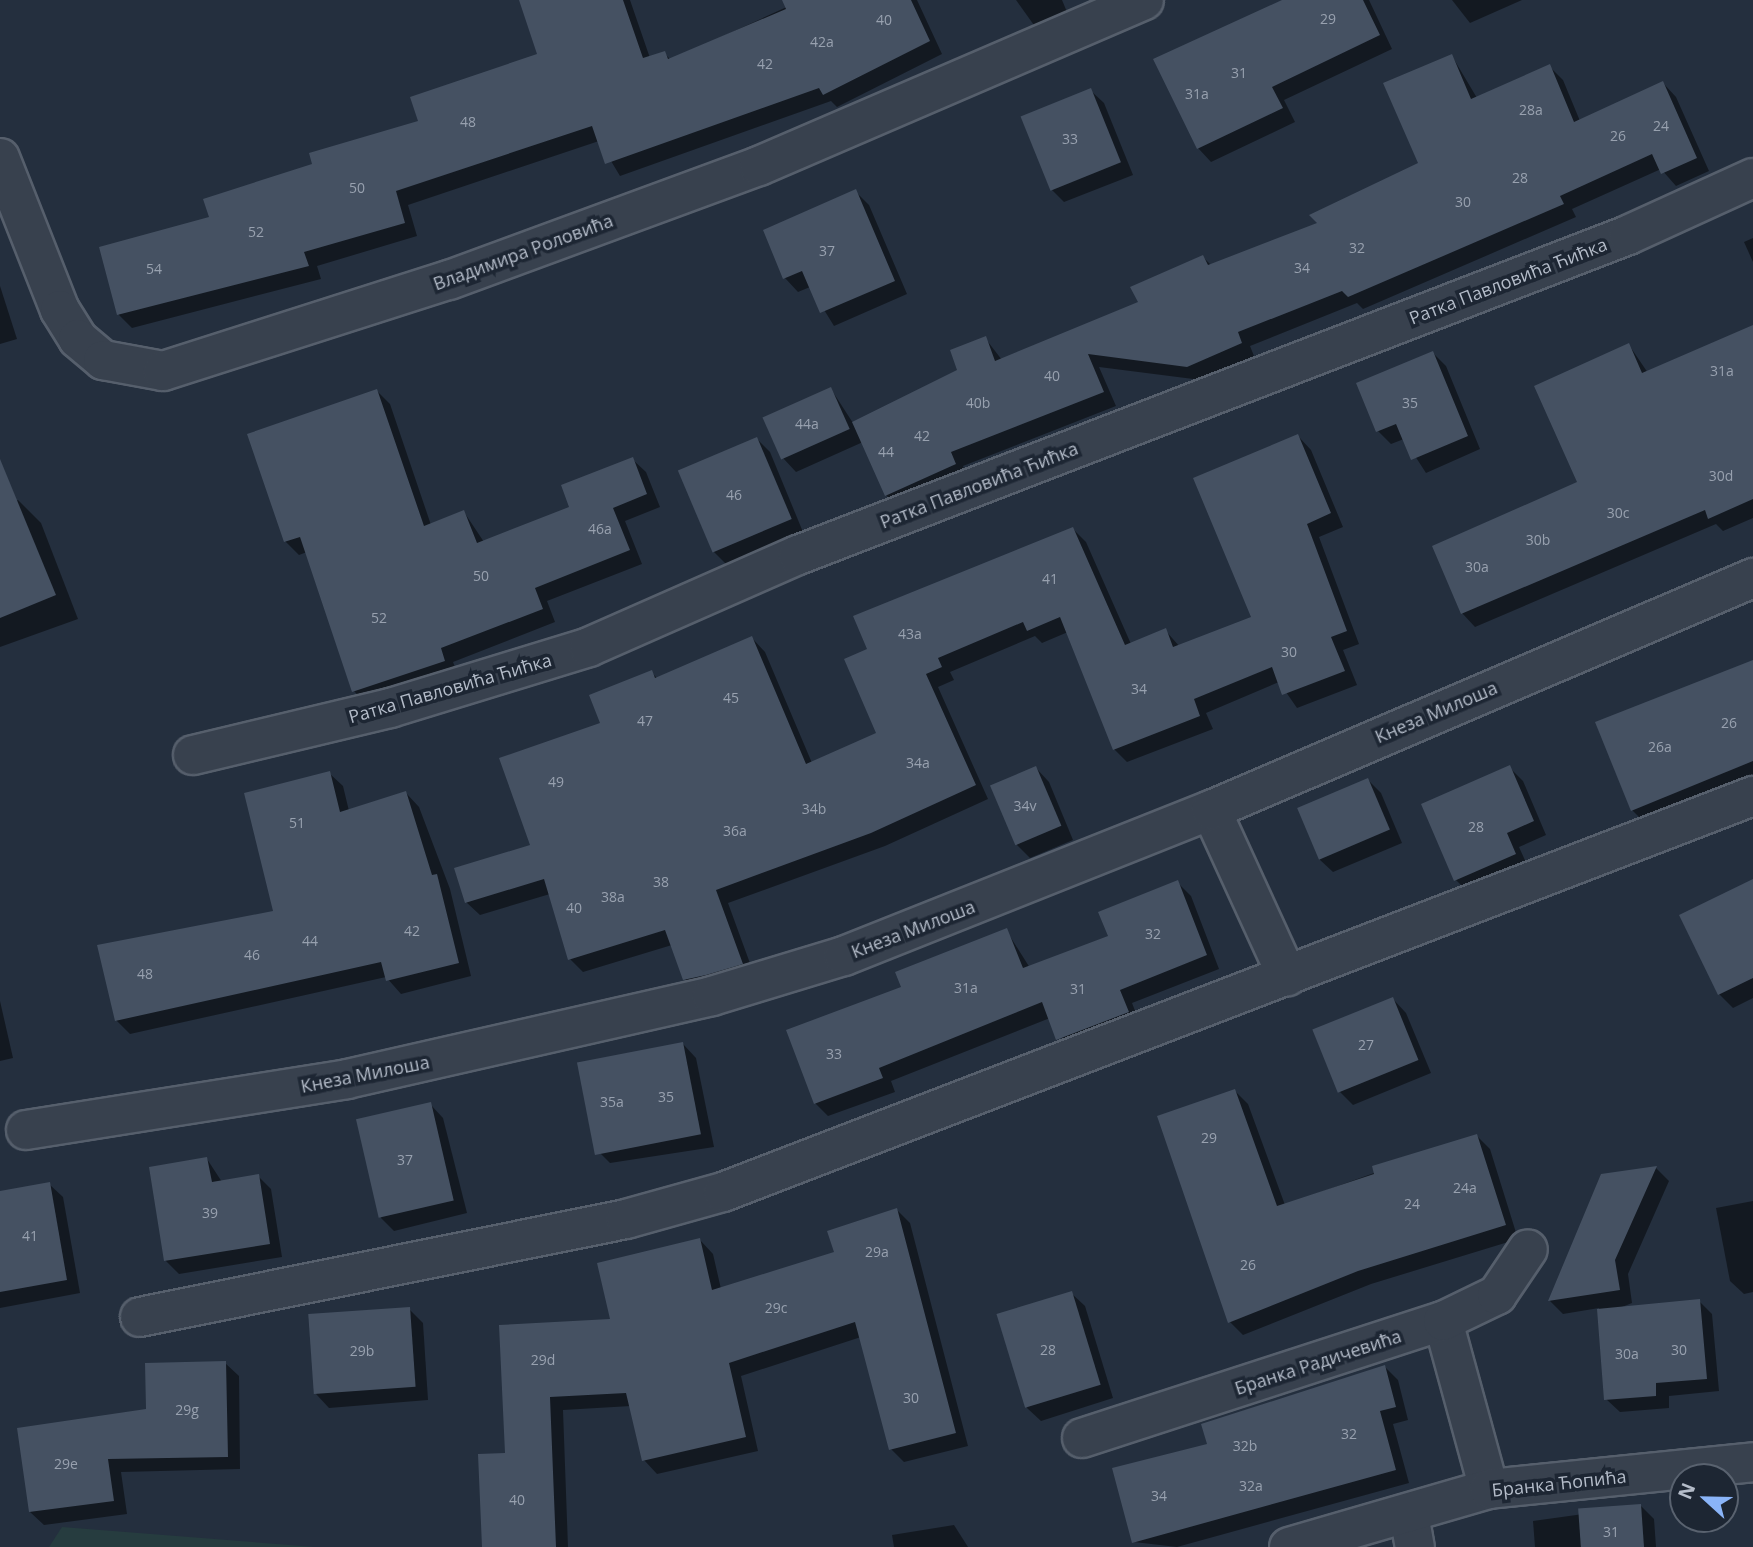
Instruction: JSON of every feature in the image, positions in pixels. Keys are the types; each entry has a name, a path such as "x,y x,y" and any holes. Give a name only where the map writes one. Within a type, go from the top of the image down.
{"street":[{"name":"Владимира Роловића","path":"0,158 60,310 78,340 103,360 163,371 449,280 759,166 1144,0"},
{"name":"Ратка Павловића Ћићка","path":"193,755 390,708 589,647 798,555 1628,234 1753,178"},
{"name":"Кнеза Милоша","path":"26,1130 347,1079 712,996 845,956 1211,810 1753,578"},
{"path":"140,1317 626,1219 723,1192 1753,796"},
{"path":"1211,810 1287,976"},
{"name":"Бранка Радичевића","path":"1082,1438 1443,1321 1497,1295 1528,1249"},
{"path":"1443,1321 1489,1489"},
{"name":"Бранка Ћопића","path":"1289,1547 1412,1531 1489,1489 1753,1462"}],"green space":[{"path":"62,1527 315,1547 49,1547"}],"building":[{"path":"519,0 623,0 643,58 665,51 668,59 786,9 782,0 911,0 930,41 823,95 819,88 605,164 592,126 396,191 405,223 304,252 309,266 117,315 99,247 209,217 203,199 312,164 309,153 418,121 410,97 537,54"},
{"path":"1282,0 1363,0 1380,35 1272,87 1283,108 1197,149 1153,59"},
{"path":"1452,54 1471,99 1550,64 1574,122 1663,81 1697,158 1661,174 1652,154 1560,196 1564,204 1348,297 1342,291 1238,332 1242,343 1187,367 1088,354 1104,392 951,452 956,464 885,496 852,422 957,370 950,350 986,336 995,361 1138,302 1130,287 1203,255 1208,265 1317,223 1309,215 1418,163 1383,83"},
{"path":"1091,88 1121,162 1051,191 1021,116"},
{"path":"856,189 895,281 820,313 802,271 783,279 763,230"},
{"path":"1753,325 1753,499 1708,519 1705,510 1461,614 1432,546 1577,482 1534,386 1629,343 1642,373"},
{"path":"1433,351 1468,436 1411,460 1396,424 1376,432 1356,383"},
{"path":"831,387 850,429 781,460 762,418"},
{"path":"377,389 424,526 464,510 477,543 569,507 561,485 633,457 647,494 613,508 630,550 535,588 543,609 441,648 445,661 352,692 300,537 284,542 247,434"},
{"path":"1298,434 1331,513 1307,524 1347,631 1331,637 1345,671 1282,695 1272,667 1194,699 1200,716 1113,750 1060,617 1027,631 1023,622 938,658 942,667 926,674 976,785 871,833 716,890 743,964 706,975 683,980 665,930 568,960 544,879 465,903 454,868 530,845 499,758 600,723 589,695 652,670 655,678 752,636 806,764 876,733 844,659 867,649 853,616 1073,527 1125,645 1166,628 1173,647 1251,617 1193,478"},
{"path":"757,437 792,519 713,553 678,471"},
{"path":"0,459 56,595 0,618"},
{"path":"1753,660 1753,761 1631,811 1595,722"},
{"path":"1510,765 1534,821 1507,833 1516,854 1454,881 1421,804"},
{"path":"1036,766 1061,826 1015,845 990,786"},
{"path":"330,771 340,812 406,791 432,875 437,874 459,963 386,981 381,962 115,1021 97,945 273,911 244,793"},
{"path":"1368,778 1390,830 1319,860 1297,808"},
{"path":"1753,879 1753,978 1718,995 1679,915"},
{"path":"1178,880 1207,955 1120,990 1129,1012 1056,1040 1042,1002 879,1068 883,1078 814,1104 786,1030 901,987 895,972 1007,928 1023,968 1108,936 1098,912"},
{"path":"1393,997 1418,1060 1338,1093 1312,1030"},
{"path":"683,1042 701,1134 595,1155 577,1063"},
{"path":"1235,1089 1277,1206 1374,1174 1372,1166 1477,1134 1506,1225 1358,1271 1228,1323 1157,1116"},
{"path":"431,1102 454,1200 379,1218 356,1119"},
{"path":"207,1157 212,1182 259,1174 270,1244 164,1261 149,1167"},
{"path":"1657,1166 1615,1260 1620,1290 1548,1301 1601,1174"},
{"path":"50,1182 67,1280 0,1292 0,1191"},
{"path":"897,1208 956,1433 889,1450 855,1322 729,1363 746,1437 642,1461 626,1393 550,1397 556,1547 482,1547 478,1454 505,1453 499,1325 610,1319 597,1263 700,1238 712,1290 834,1252 827,1231"},
{"path":"1072,1291 1101,1385 1025,1408 996,1314"},
{"path":"1700,1299 1707,1379 1656,1383 1656,1396 1604,1400 1597,1309"},
{"path":"410,1307 416,1387 314,1394 308,1314"},
{"path":"226,1361 228,1457 108,1459 114,1501 29,1512 17,1428 146,1409 145,1363"},
{"path":"1385,1365 1396,1407 1380,1411 1396,1470 1132,1543 1112,1468 1207,1444 1201,1424"},
{"path":"1641,1504 1644,1547 1581,1547 1578,1508"}]}
